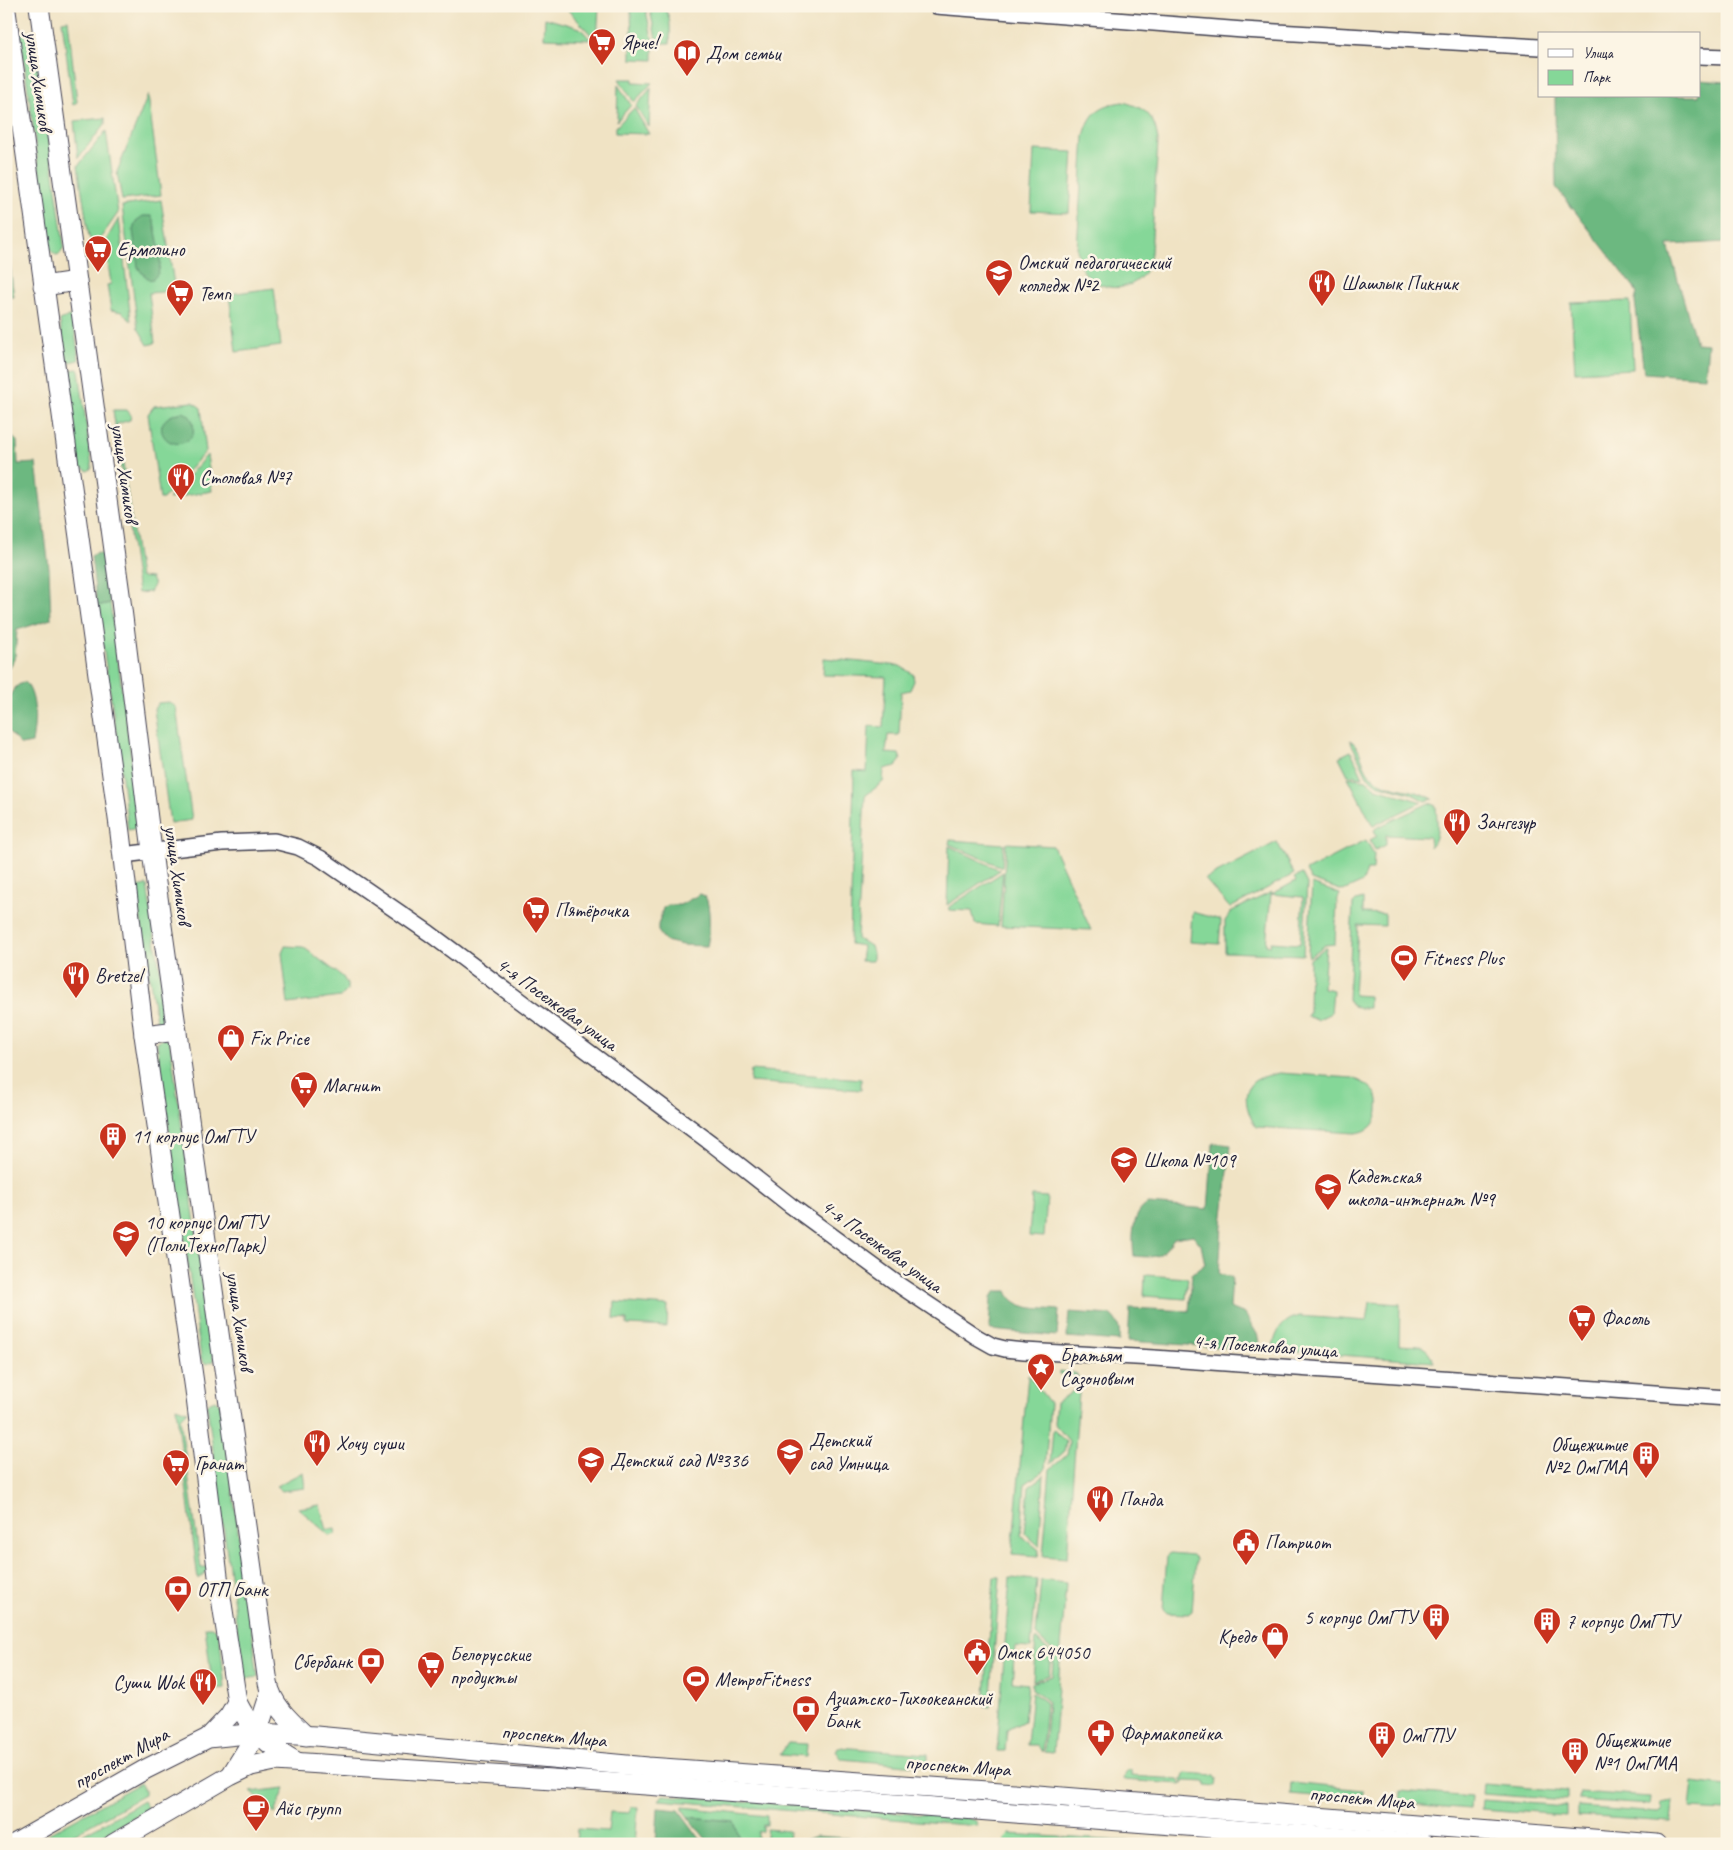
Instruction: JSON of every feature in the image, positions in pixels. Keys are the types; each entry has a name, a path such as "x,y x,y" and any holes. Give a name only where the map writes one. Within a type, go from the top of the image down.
{"main road":[{"name":"улица Химиков","path":"39,6 121,602 152,851 270,1693 286,1717 306,1736"},
{"name":"улица Химиков","path":"6,12 123,855 144,1035 195,1390 219,1584 237,1702 245,1718 257,1733 275,1749 297,1762"},
{"path":"43,286 76,281"},
{"path":"75,504 106,499"},
{"path":"144,1035 177,1031"},
{"name":"проспект Мира","path":"230,1776 257,1733 270,1693"},
{"path":"208,1738 229,1716 237,1702"},
{"name":"проспект Мира","path":"14,1844 146,1769 208,1738 257,1733 648,1767 988,1791 1656,1844"},
{"name":"проспект Мира","path":"113,1844 230,1776 251,1766 262,1762 297,1762 956,1807 1424,1844"}],"street":[{"path":"936,6 1243,30 1538,47"},
{"path":"1700,56 1727,57"},
{"name":"4-я Поселковая улица","path":"123,855 243,841 274,841 298,847 320,858 429,933 894,1281 976,1337 993,1346 1024,1351 1727,1398"}],"green space":[{"path":"564,6 599,6 597,41"},
{"path":"634,6 645,6 653,43 632,42 631,10"},
{"path":"649,6 663,6 666,10 670,24 670,43 657,43"},
{"path":"545,18 580,28 591,40 544,38"},
{"path":"68,20 77,102 73,105 62,21"},
{"path":"34,30 64,246 60,254 56,255 50,250 20,32"},
{"path":"631,47 653,47 653,60 631,59"},
{"path":"619,79 633,79 633,82 652,83 634,102"},
{"path":"1700,80 1727,82 1727,242 1668,245 1696,343 1708,344 1705,377 1644,373 1635,301 1637,293 1556,187 1555,98 1700,98"},
{"path":"618,85 631,105 617,121 617,119"},
{"path":"651,88 649,127 636,106"},
{"path":"148,95 161,195 122,200 117,172"},
{"path":"1123,102 1138,107 1148,115 1155,126 1158,141 1151,253 1144,273 1140,278 1132,284 1115,288 1098,284 1085,273 1079,263 1077,249 1086,128 1093,116 1102,108"},
{"path":"634,108 649,134 615,133 615,128"},
{"path":"105,118 105,124 78,158 74,121"},
{"path":"106,131 118,213 95,246 89,237 78,166"},
{"path":"1034,150 1073,152 1069,213 1031,211"},
{"path":"161,200 175,291 149,293 155,343 148,345 138,328 122,206"},
{"path":"143,216 151,216 154,221 160,254 159,270 156,276 150,280 138,267 133,230 136,221"},
{"path":"119,218 131,321 122,312 111,310 107,285 111,284 105,242"},
{"path":"6,232 14,297 6,298"},
{"path":"274,288 281,346 236,352 229,294"},
{"path":"1630,301 1633,369 1575,372 1571,303"},
{"path":"69,316 73,319 79,360 65,363 60,320"},
{"path":"71,370 79,370 92,468 88,471 80,467 67,374"},
{"path":"193,402 201,408 206,451 163,499 160,499 148,414 154,406"},
{"path":"113,410 127,410 131,415 130,420 117,424 140,577 151,578 154,585 150,592 138,593"},
{"path":"183,412 191,418 193,435 185,442 169,441 164,436 162,430 163,423 170,416"},
{"path":"6,432 17,441 18,464 36,463 49,568 51,619 17,630 15,657 10,668 6,669"},
{"path":"207,455 212,491 168,499"},
{"path":"97,553 102,554 105,562 110,603 97,606 91,556"},
{"path":"110,603 141,828 128,830 119,752 97,606"},
{"path":"824,658 900,666 913,674 914,681 910,690 901,692 899,735 888,735 886,753 899,754 901,760 896,766 884,769 883,782 865,796 857,939 871,946 873,961 861,961 863,946 850,944 854,771 867,772 869,726 883,727 886,677 823,675"},
{"path":"25,682 32,695 35,719 32,743 21,745 6,730 6,716 10,695 18,685"},
{"path":"169,702 176,707 192,820 170,823 154,709 158,703"},
{"path":"1350,740 1357,747 1368,772 1377,781 1392,787 1426,795 1433,799 1425,801 1410,793 1377,784 1367,776"},
{"path":"1351,751 1363,777 1348,775 1339,757"},
{"path":"1348,777 1366,780 1376,788 1422,802 1373,826"},
{"path":"1429,803 1435,805 1437,824 1437,834 1430,847 1429,837 1386,835 1386,845 1375,850 1370,840 1377,836 1374,830 1376,828"},
{"path":"950,840 1004,844 1002,867 949,844"},
{"path":"1366,840 1374,854 1373,870 1367,870 1363,882 1343,891 1311,880 1306,871"},
{"path":"1277,842 1294,874 1230,908 1205,879"},
{"path":"1006,843 1053,846 1091,930 1001,926"},
{"path":"949,846 1000,870 947,905"},
{"path":"1003,872 998,926 975,924 972,911 948,910 949,907"},
{"path":"1302,874 1307,884 1303,955 1225,952 1225,921 1232,911 1272,892 1272,894 1296,881 1294,878","holes":["1271,894 1303,897 1300,944 1271,942 1270,946 1266,945"]},
{"path":"1312,884 1340,894 1337,901 1335,944 1325,945 1309,957 1308,953"},
{"path":"147,885 167,1020 163,1024 159,1024 156,1020 136,887"},
{"path":"700,894 705,896 707,900 709,913 707,946 682,945 665,941 658,931 663,908 668,905 680,905"},
{"path":"1363,899 1363,913 1385,914 1385,926 1358,925 1354,995 1369,996 1369,1008 1354,1006 1348,999 1353,904"},
{"path":"1192,912 1221,920 1219,944 1190,942"},
{"path":"285,946 303,947 343,977 347,984 347,991 340,997 288,1004 282,953"},
{"path":"1326,947 1323,988 1333,990 1331,1013 1317,1020 1307,1016 1309,1013 1310,959"},
{"path":"166,1038 170,1042 214,1361 207,1364 203,1362 201,1357 157,1044 158,1041"},
{"path":"751,1070 861,1079 861,1090 750,1082"},
{"path":"1279,1073 1353,1078 1366,1084 1377,1096 1378,1110 1374,1123 1368,1129 1355,1133 1256,1127 1248,1109 1246,1096 1248,1090 1256,1080"},
{"path":"1213,1143 1231,1145 1222,1224 1219,1274 1232,1277 1230,1308 1245,1314 1257,1334 1261,1350 1128,1341 1130,1308 1189,1311 1192,1274 1205,1264 1201,1245 1193,1235 1174,1238 1166,1250 1158,1255 1148,1257 1134,1256 1134,1227 1138,1214 1148,1204 1208,1209"},
{"path":"1032,1196 1047,1197 1044,1237 1029,1236"},
{"path":"1145,1275 1188,1278 1186,1299 1144,1296"},
{"path":"996,1291 1007,1291 1016,1302 1022,1305 1059,1310 1057,1336 991,1330 989,1327 991,1298"},
{"path":"615,1302 668,1306 667,1327 627,1325 627,1320 614,1319"},
{"path":"1370,1302 1400,1304 1399,1345 1420,1346 1431,1355 1434,1362 1272,1350 1280,1328 1293,1318 1299,1316 1367,1321"},
{"path":"1069,1312 1111,1315 1118,1326 1119,1341 1067,1337"},
{"path":"1059,1371 1075,1373 1080,1379 1067,1558 1043,1556 1050,1469 1067,1455 1069,1441 1054,1423 1056,1403 1076,1389 1077,1376 1059,1374"},
{"path":"1028,1375 1050,1403 1045,1470 1025,1484 1021,1535 1039,1550 1038,1556 1012,1554"},
{"path":"215,1400 221,1405 258,1677 244,1679 207,1405"},
{"path":"176,1407 187,1411 180,1418 201,1568 209,1566 209,1569 198,1579"},
{"path":"1053,1429 1066,1442 1064,1452 1050,1464"},
{"path":"303,1472 305,1488 282,1491 276,1486"},
{"path":"1044,1475 1039,1546 1025,1533 1029,1487"},
{"path":"320,1505 327,1530 335,1529 336,1534 330,1536 298,1508"},
{"path":"1171,1553 1192,1555 1196,1559 1192,1611 1188,1614 1167,1613 1163,1609 1167,1556"},
{"path":"994,1577 1000,1577 990,1707 984,1707"},
{"path":"1010,1578 1037,1580 1031,1648 1015,1647 1012,1682 1028,1684 1024,1721 1007,1730 1005,1751 997,1751"},
{"path":"1041,1580 1066,1583 1053,1753 1044,1752 1048,1702 1032,1689 1032,1683 1052,1676 1054,1652 1036,1635"},
{"path":"205,1627 211,1627 219,1631 225,1688 213,1690"},
{"path":"1036,1639 1051,1653 1049,1675 1033,1681"},
{"path":"1032,1692 1046,1703 1042,1752 1036,1745 1027,1745"},
{"path":"788,1743 807,1744 806,1757 780,1755"},
{"path":"838,1747 928,1754 928,1767 842,1759 836,1751"},
{"path":"1131,1770 1131,1776 1178,1779 1181,1784 1123,1780 1125,1772"},
{"path":"1185,1773 1215,1775 1217,1778 1216,1786 1206,1785 1206,1782 1185,1781 1183,1784 1181,1779 1184,1779"},
{"path":"1693,1782 1727,1786 1727,1810 1690,1808"},
{"path":"140,1783 144,1790 144,1795 56,1844 30,1844"},
{"path":"1291,1783 1363,1790 1363,1800 1290,1794"},
{"path":"1484,1784 1567,1791 1567,1800 1483,1794"},
{"path":"285,1788 275,1814 251,1792"},
{"path":"1401,1791 1471,1797 1470,1809 1400,1803"},
{"path":"1579,1792 1650,1797 1649,1805 1578,1800"},
{"path":"663,1795 967,1818 977,1821 978,1826 659,1800"},
{"path":"1482,1800 1566,1806 1566,1815 1481,1809"},
{"path":"143,1801 148,1809 87,1844 66,1844"},
{"path":"1673,1801 1671,1822 1578,1816 1578,1807 1659,1813 1662,1811 1662,1808 1659,1806 1660,1803"},
{"path":"631,1807 638,1807 635,1844 576,1844 577,1829 608,1831 610,1812 630,1813"},
{"path":"683,1807 767,1816 767,1825 763,1825 763,1831 758,1832 758,1844 741,1844 734,1821 688,1817"},
{"path":"658,1808 679,1810 704,1844 656,1844"},
{"path":"688,1817 734,1821 741,1844 710,1844"},
{"path":"767,1829 789,1831 788,1844 765,1844"},
{"path":"1010,1834 1172,1844 1004,1844 1005,1839"},
{"path":"816,1836 896,1841 899,1844 798,1844 798,1842"}],"place":[{"name":"Ярче!","path":"602,66"},
{"name":"Дом семьи","path":"687,77"},
{"name":"Ермолино","path":"98,273"},
{"name":"Омский педагогический колледж №2","path":"999,297"},
{"name":"Шашлык Пикник","path":"1322,307"},
{"name":"Темп","path":"180,317"},
{"name":"Столовая №7","path":"181,501"},
{"name":"Зангезур","path":"1457,846"},
{"name":"Пятёрочка","path":"536,934"},
{"name":"Fitness Plus","path":"1404,982"},
{"name":"Bretzel","path":"76,999"},
{"name":"Fix Price","path":"231,1062"},
{"name":"Магнит","path":"304,1109"},
{"name":"11 корпус ОмГТУ","path":"113,1160"},
{"name":"Школа №109","path":"1124,1184"},
{"name":"Кадетская школа-интернат №9","path":"1328,1211"},
{"name":"10 корпус ОмГТУ (ПолиТехноПарк)","path":"126,1258"},
{"name":"Фасоль","path":"1582,1342"},
{"name":"Братьям Сазоновым","path":"1041,1391"},
{"name":"Хочу суши","path":"317,1467"},
{"name":"Детский сад Умница","path":"790,1476"},
{"name":"Общежитие №2 ОмГМА","path":"1646,1479"},
{"name":"Детский сад №336","path":"591,1484"},
{"name":"Гранат","path":"176,1487"},
{"name":"Панда","path":"1100,1523"},
{"name":"Патриот","path":"1246,1566"},
{"name":"ОТП Банк","path":"178,1613"},
{"name":"5 корпус ОмГТУ","path":"1436,1641"},
{"name":"7 корпус ОмГТУ","path":"1547,1645"},
{"name":"Кредо","path":"1275,1660"},
{"name":"Омск 644050","path":"977,1676"},
{"name":"Сбербанк","path":"371,1685"},
{"name":"Белорусские продукты","path":"431,1689"},
{"name":"МетроFitness","path":"696,1703"},
{"name":"Суши Wok","path":"203,1706"},
{"name":"Азиатско-Тихоокеанский Банк","path":"806,1733"},
{"name":"Фармакопейка","path":"1101,1757"},
{"name":"ОмГПУ","path":"1382,1759"},
{"name":"Общежитие №1 ОмГМА","path":"1575,1775"},
{"name":"Айс групп","path":"256,1832"}]}
